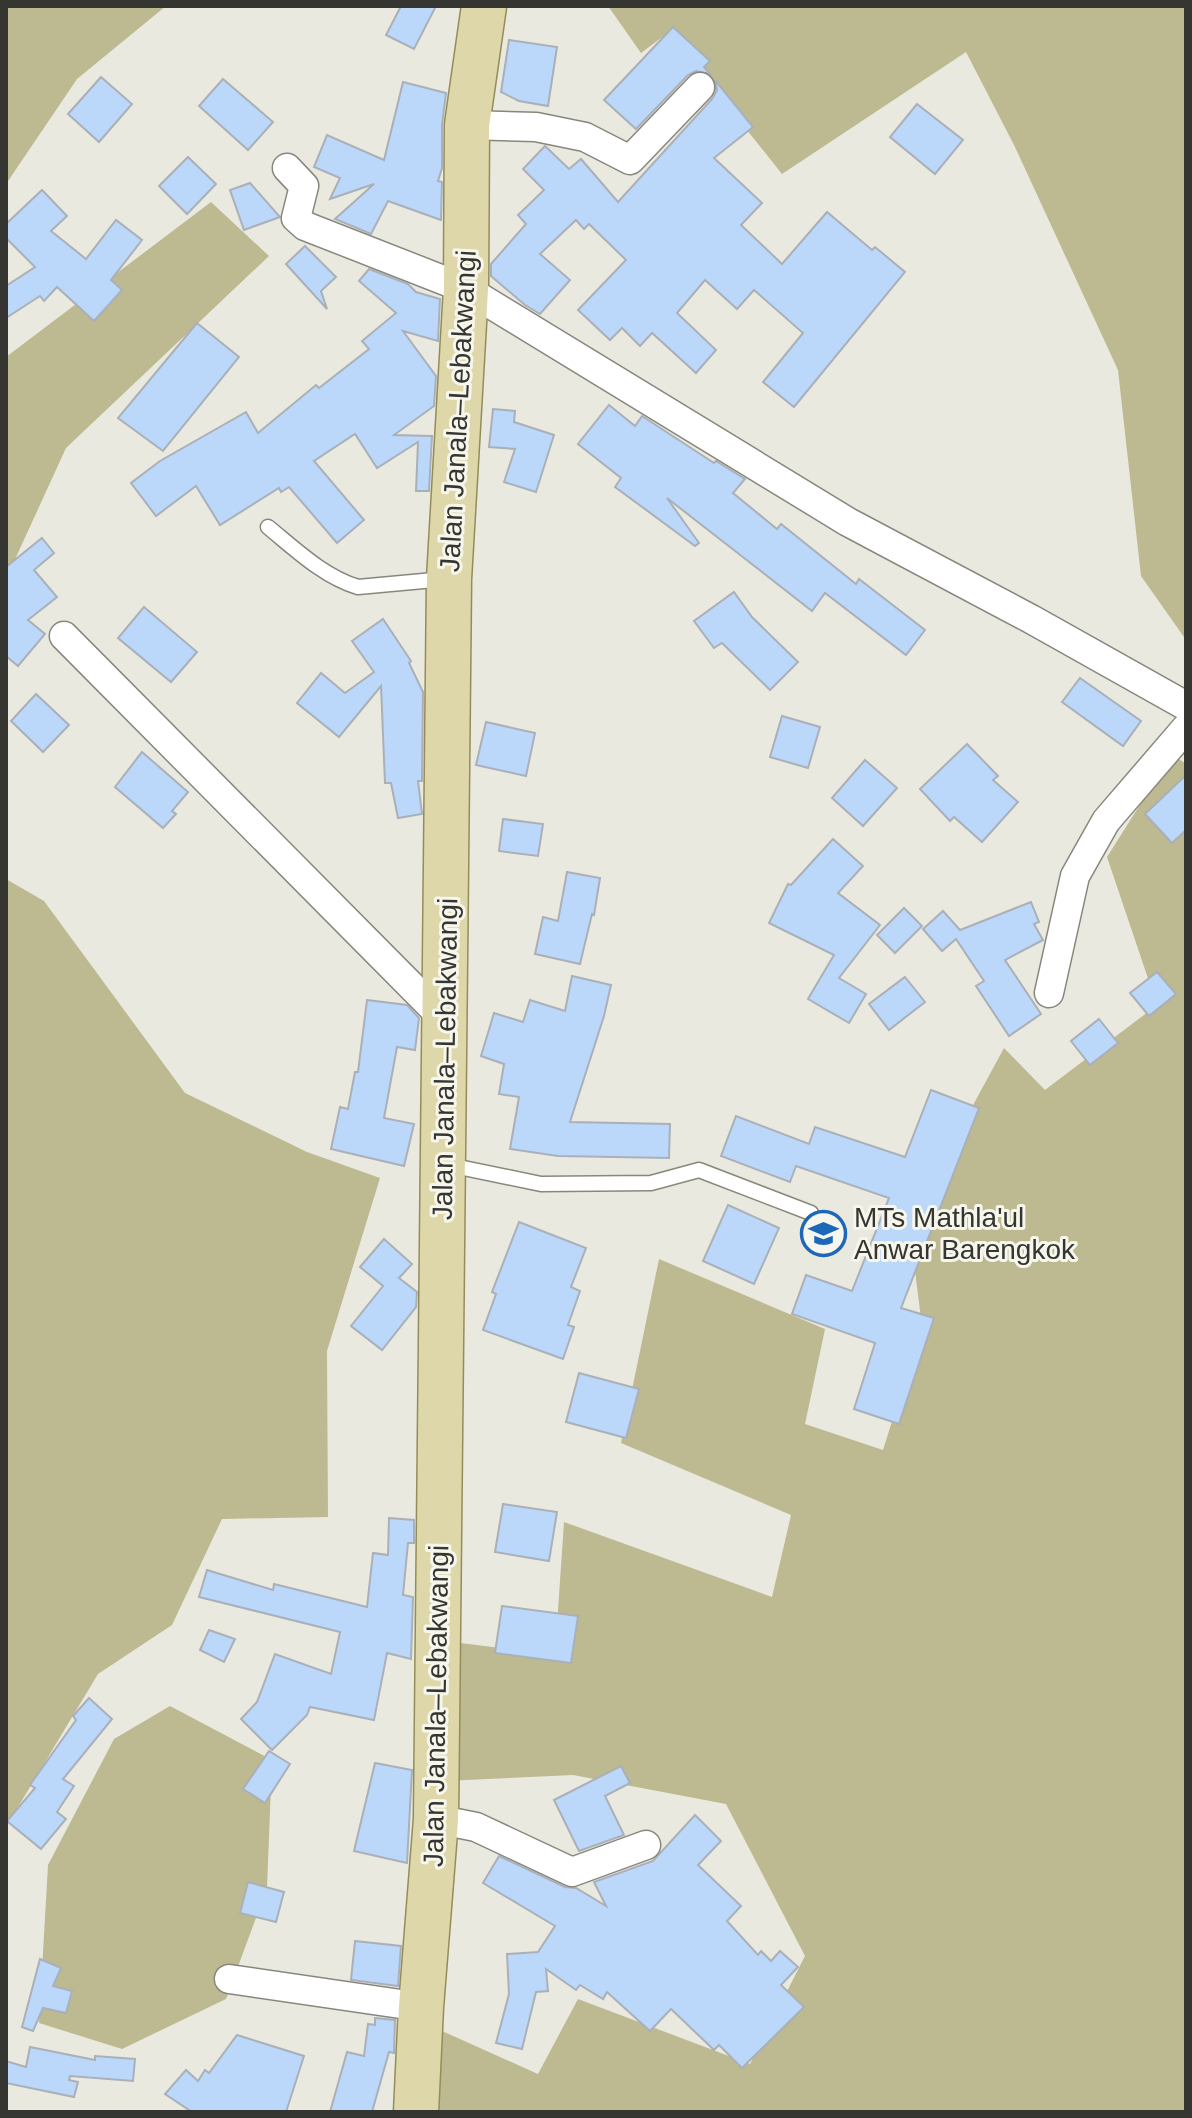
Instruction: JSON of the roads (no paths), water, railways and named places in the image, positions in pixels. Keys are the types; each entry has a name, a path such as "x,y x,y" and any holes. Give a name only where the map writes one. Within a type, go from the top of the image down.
{"main road":[{"name":"Jalan Janala–Lebakwangi","path":"416,2112 436,1819 449,579 466,289 467,125 476,8"}],"street":[{"path":"467,125 536,127 585,137 630,160 700,87"},
{"path":"287,168 304,186 296,218 305,226 466,289 848,522 1186,706"},
{"path":"64,636 446,1021"},
{"path":"1049,993 1075,876 1106,821 1186,728"},
{"path":"436,1819 476,1827 572,1872 646,1845"},
{"path":"229,1979 421,2007"}],"lane":[{"path":"268,527 306,559 358,587 449,579"},
{"path":"444,1164 541,1184 651,1183 699,1170 811,1213"}],"place":[{"name":"MTs Mathla'ul Anwar Barengkok","path":"823,1233"}]}
